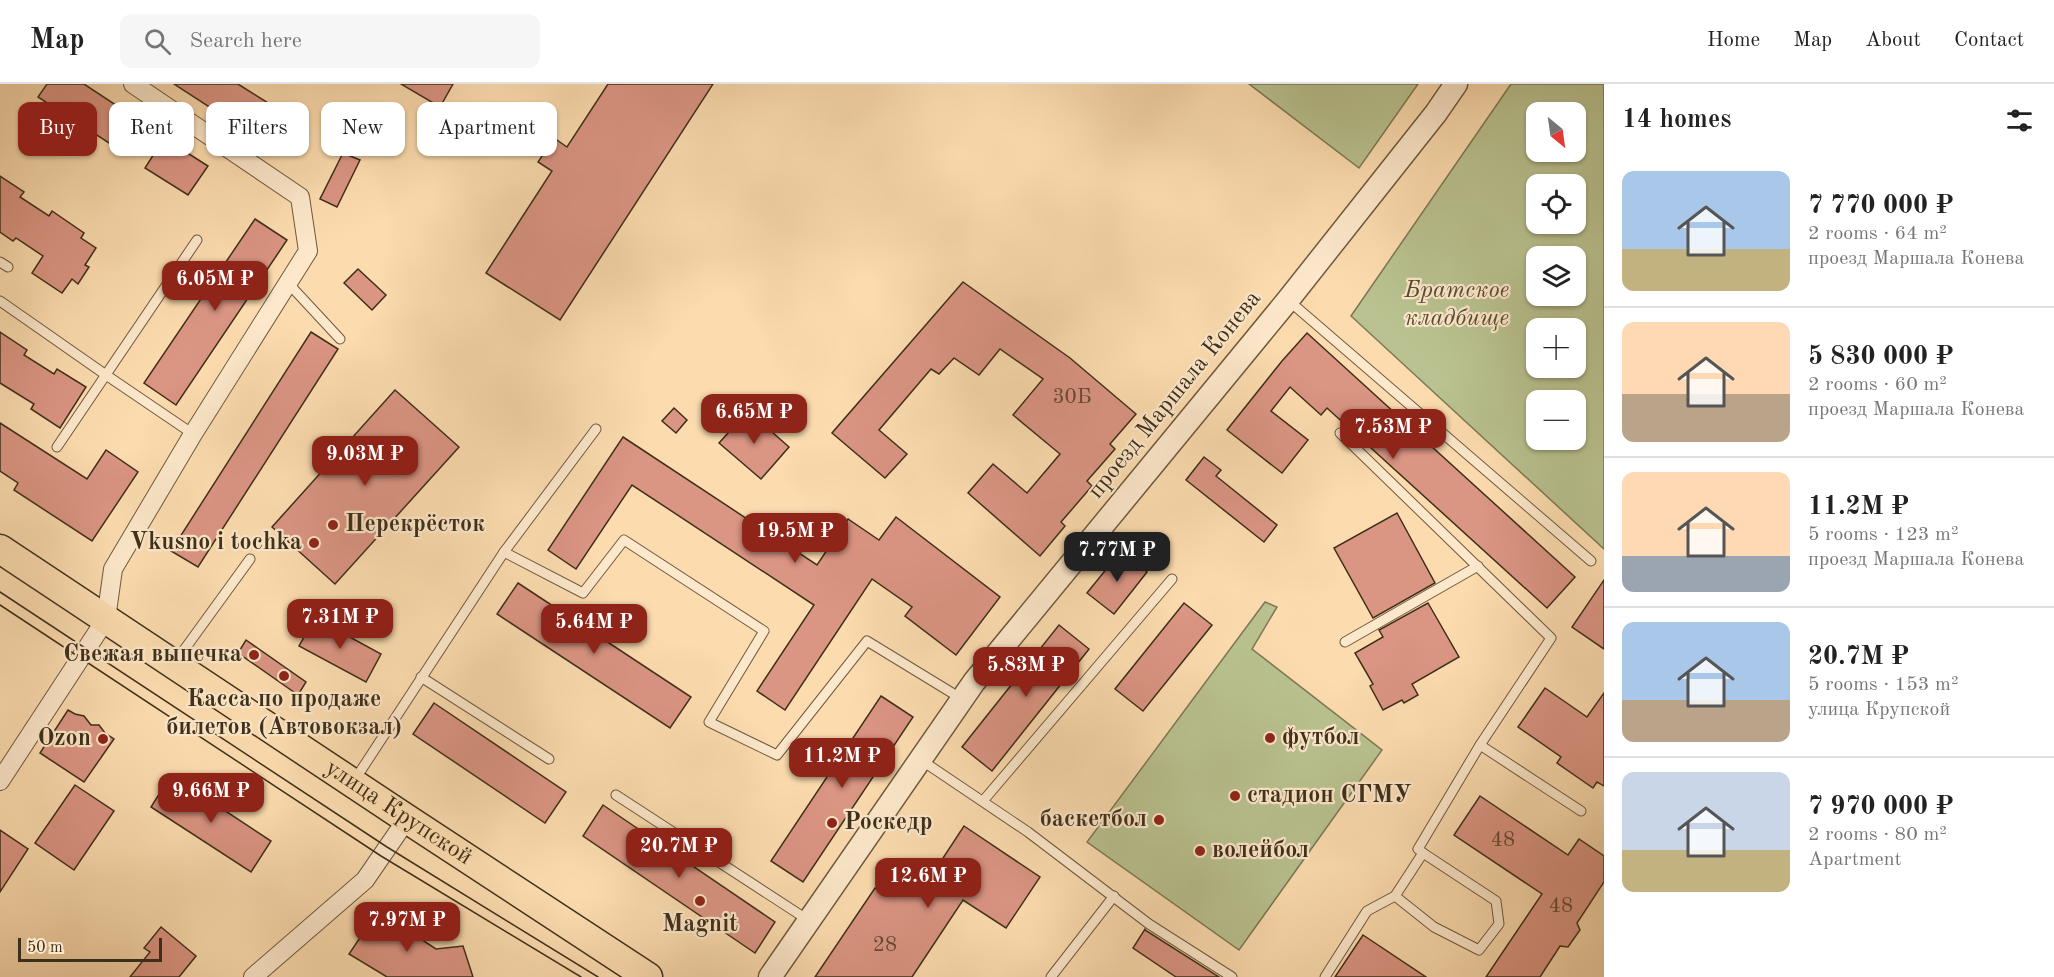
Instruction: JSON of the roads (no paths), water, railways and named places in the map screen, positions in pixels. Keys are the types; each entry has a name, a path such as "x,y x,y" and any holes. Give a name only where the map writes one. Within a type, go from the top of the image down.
{"main road":[{"name":"улица Крупской","path":"0,549 648,977"}],"street":[{"path":"0,781 106,619 113,569 193,434 308,251 300,197 133,84"},
{"name":"проезд Маршала Конева","path":"770,977 974,682 1288,300 1436,113 1456,84"},
{"path":"253,977 365,880 407,819"}],"lane":[{"path":"57,447 197,240"},
{"path":"288,284 340,339"},
{"path":"1288,300 1591,561"},
{"path":"0,301 193,434"},
{"path":"353,783 504,552 596,429"},
{"path":"1340,433 1551,638 1480,745 1418,849 1496,901 1499,924 1479,950 1434,927 1395,896"},
{"path":"504,552 583,593 624,540 765,631 709,722 777,755 867,641 963,699"},
{"path":"174,663 250,559"},
{"path":"1345,642 1478,566"},
{"path":"983,801 1172,579"},
{"path":"421,677 549,759"},
{"path":"1480,745 1581,811"},
{"path":"921,759 1028,832 1149,924 1232,977"},
{"path":"616,795 810,921"},
{"path":"1325,977 1367,911 1395,896 1423,853"},
{"path":"1051,977 1114,896"}],"tram line":[{"path":"0,592 387,847 598,977"},
{"path":"0,605 381,856 581,977"}],"place":[{"name":"Перекрёсток","path":"333,525"},
{"name":"Vkusno i tochka","path":"314,543"},
{"name":"Свежая выпечка","path":"254,655"},
{"name":"Касса по продаже билетов (Автовокзал)","path":"284,676"},
{"name":"футбол","path":"1270,738"},
{"name":"Ozon","path":"103,739"},
{"name":"стадион СГМУ","path":"1235,796"},
{"name":"баскетбол","path":"1159,820"},
{"name":"Роскедр","path":"832,823"},
{"name":"волейбол","path":"1200,851"},
{"name":"Magnit","path":"700,901"}],"park label":[{"name":"Братское кладбище","path":"1457,305"}]}
